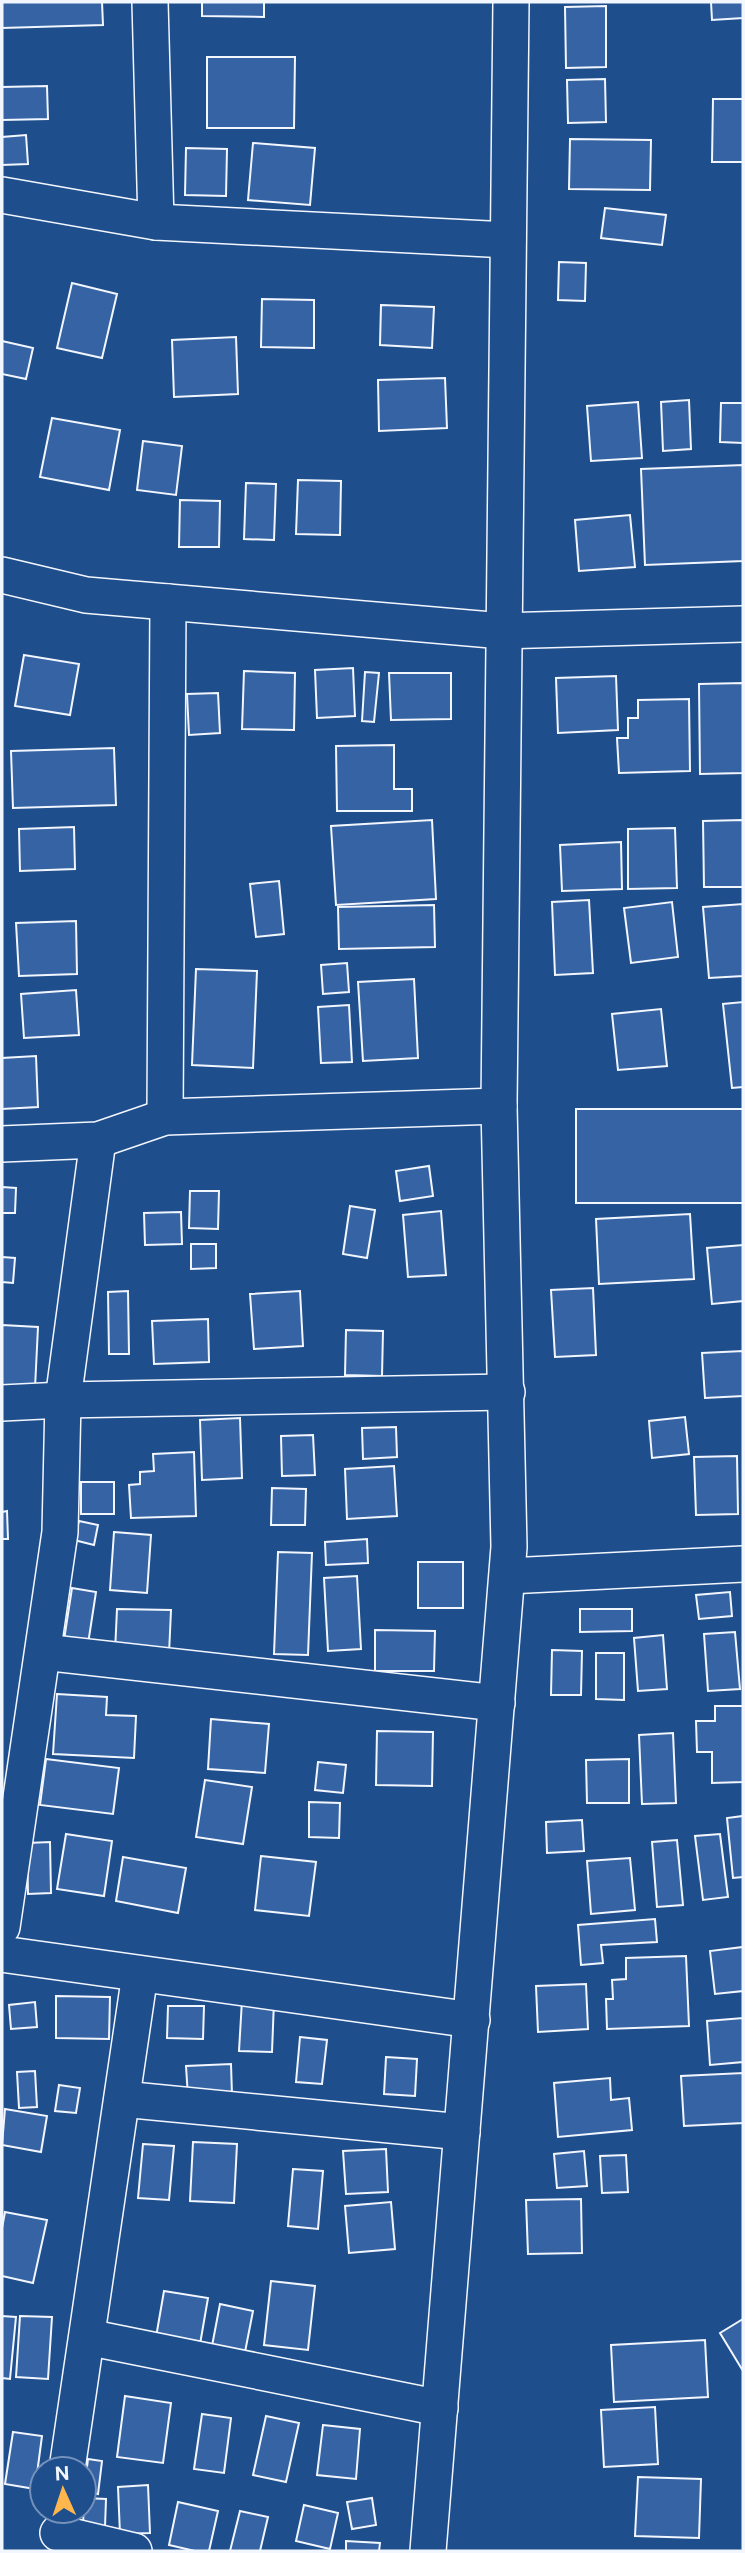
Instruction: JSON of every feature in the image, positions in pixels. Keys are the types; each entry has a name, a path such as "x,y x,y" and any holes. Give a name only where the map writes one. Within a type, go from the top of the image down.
{"street":[{"path":"150,2 156,222"},
{"path":"428,2551 508,1576 507,1392 499,1106 511,2"},
{"path":"2,195 156,222 508,240"},
{"path":"2,575 86,595 503,631 743,624"},
{"path":"165,1117 168,602"},
{"path":"2,1144 98,1140 165,1117 499,1106"},
{"path":"2,1927 61,1532 63,1400 98,1140"},
{"path":"2,1403 507,1392"},
{"path":"508,1576 743,1564"},
{"path":"43,1652 497,1703"},
{"path":"2,1954 472,2021"},
{"path":"69,2455 140,1973"},
{"path":"122,2099 462,2132"},
{"path":"87,2337 440,2408"},
{"path":"58,2532 134,2551"}],"building":[{"path":"2,2 102,2 103,25 2,28"},
{"path":"202,2 264,2 264,17 202,16"},
{"path":"711,2 743,2 743,18 712,20"},
{"path":"606,6 606,67 566,68 565,7"},
{"path":"207,57 295,57 294,128 207,128"},
{"path":"605,79 606,122 568,123 567,80"},
{"path":"47,86 48,119 2,120 2,87"},
{"path":"713,99 743,99 743,162 712,162"},
{"path":"26,135 28,164 2,165 2,137"},
{"path":"570,139 651,140 650,190 569,189"},
{"path":"253,143 315,148 310,205 248,200"},
{"path":"186,148 227,149 226,196 185,195"},
{"path":"605,208 666,215 662,245 601,238"},
{"path":"559,262 586,263 585,301 558,300"},
{"path":"72,283 117,294 102,358 57,348"},
{"path":"262,299 314,300 314,348 261,347"},
{"path":"381,305 434,307 432,348 380,345"},
{"path":"236,337 238,394 174,397 172,340"},
{"path":"2,341 33,348 26,379 2,374"},
{"path":"445,378 447,428 379,431 378,380"},
{"path":"689,400 691,449 663,451 661,402"},
{"path":"638,402 642,458 591,461 587,406"},
{"path":"721,403 743,403 743,443 720,442"},
{"path":"52,418 120,430 109,490 40,477"},
{"path":"143,441 182,446 176,495 137,490"},
{"path":"743,465 743,561 645,565 641,469"},
{"path":"298,480 341,481 340,535 296,534"},
{"path":"246,483 276,484 274,540 244,539"},
{"path":"180,500 220,501 219,547 179,547"},
{"path":"630,515 635,567 579,571 575,520"},
{"path":"24,655 79,664 70,715 15,706"},
{"path":"353,668 355,716 317,718 315,670"},
{"path":"244,671 295,673 294,730 242,729"},
{"path":"365,672 379,673 374,722 362,721"},
{"path":"389,673 451,673 451,719 391,720"},
{"path":"616,676 618,730 558,733 556,678"},
{"path":"743,683 743,773 700,774 699,684"},
{"path":"218,693 220,733 189,735 187,694"},
{"path":"689,699 690,771 619,773 617,738 628,738 628,718 638,718 638,700"},
{"path":"394,745 394,789 412,789 412,811 337,811 336,746"},
{"path":"114,748 116,805 13,808 11,751"},
{"path":"432,820 436,899 336,905 331,826"},
{"path":"743,820 743,887 704,887 703,821"},
{"path":"74,827 75,869 20,871 19,829"},
{"path":"675,828 677,888 628,889 628,829"},
{"path":"621,842 622,889 562,891 560,845"},
{"path":"279,881 284,934 256,937 250,884"},
{"path":"589,900 593,973 555,975 552,902"},
{"path":"672,902 678,957 631,963 624,908"},
{"path":"743,904 743,976 709,978 703,907"},
{"path":"434,905 435,947 339,949 338,907"},
{"path":"76,921 77,974 19,976 16,923"},
{"path":"347,963 349,992 323,994 321,965"},
{"path":"196,969 257,971 253,1068 192,1065"},
{"path":"414,979 418,1058 363,1061 358,982"},
{"path":"76,990 79,1035 24,1038 21,994"},
{"path":"743,1002 743,1087 732,1088 723,1004"},
{"path":"349,1005 352,1062 321,1063 318,1007"},
{"path":"661,1009 667,1066 618,1070 612,1014"},
{"path":"36,1056 38,1107 2,1109 2,1058"},
{"path":"576,1109 743,1109 743,1203 576,1203"},
{"path":"429,1166 433,1196 400,1201 396,1171"},
{"path":"2,1187 16,1188 15,1213 2,1213"},
{"path":"190,1191 219,1191 218,1229 189,1228"},
{"path":"350,1206 375,1210 367,1258 343,1254"},
{"path":"441,1211 446,1275 408,1277 403,1215"},
{"path":"181,1212 182,1244 145,1245 144,1213"},
{"path":"690,1214 694,1279 599,1284 596,1219"},
{"path":"191,1244 216,1244 216,1268 191,1269"},
{"path":"743,1245 743,1301 712,1304 707,1248"},
{"path":"2,1257 15,1258 13,1283 2,1282"},
{"path":"593,1288 596,1355 555,1357 551,1290"},
{"path":"128,1291 129,1354 109,1354 108,1292"},
{"path":"300,1291 303,1346 254,1349 250,1294"},
{"path":"208,1319 209,1362 154,1364 152,1321"},
{"path":"2,1325 38,1327 35,1388 2,1386"},
{"path":"346,1330 383,1331 382,1376 345,1375"},
{"path":"743,1351 743,1396 705,1398 702,1353"},
{"path":"685,1417 689,1454 652,1458 649,1421"},
{"path":"240,1418 242,1478 202,1480 200,1420"},
{"path":"396,1427 397,1457 363,1459 362,1428"},
{"path":"313,1435 315,1475 282,1476 281,1436"},
{"path":"194,1452 196,1516 131,1518 129,1485 140,1484 140,1472 154,1471 153,1454"},
{"path":"737,1456 738,1514 696,1515 694,1457"},
{"path":"394,1466 397,1516 347,1519 345,1469"},
{"path":"81,1482 114,1482 114,1514 81,1514"},
{"path":"272,1488 306,1489 305,1525 271,1525"},
{"path":"7,1511 8,1539 2,1539 2,1512"},
{"path":"79,1521 98,1525 94,1545 74,1540"},
{"path":"114,1532 151,1535 147,1593 110,1590"},
{"path":"367,1539 368,1563 326,1565 325,1542"},
{"path":"278,1552 312,1553 308,1655 274,1654"},
{"path":"418,1562 463,1562 463,1608 418,1608"},
{"path":"357,1576 361,1649 328,1651 324,1578"},
{"path":"72,1588 96,1592 88,1644 64,1640"},
{"path":"730,1592 732,1616 699,1619 696,1595"},
{"path":"117,1609 171,1610 169,1654 115,1652"},
{"path":"580,1609 632,1609 632,1631 580,1632"},
{"path":"375,1630 435,1631 434,1671 375,1671"},
{"path":"735,1632 740,1689 708,1691 704,1634"},
{"path":"663,1635 667,1689 638,1691 634,1638"},
{"path":"552,1650 582,1651 581,1695 551,1695"},
{"path":"596,1653 624,1653 624,1700 596,1699"},
{"path":"57,1694 107,1697 106,1715 136,1716 134,1758 53,1754"},
{"path":"715,1706 743,1706 743,1782 712,1783 712,1752 697,1752 696,1721 715,1721"},
{"path":"211,1719 269,1724 265,1773 208,1769"},
{"path":"377,1731 433,1732 432,1786 376,1785"},
{"path":"673,1733 676,1803 642,1804 639,1735"},
{"path":"46,1759 119,1768 113,1814 40,1805"},
{"path":"629,1759 629,1803 587,1803 586,1760"},
{"path":"318,1762 346,1765 343,1793 315,1790"},
{"path":"205,1780 252,1787 243,1844 196,1837"},
{"path":"309,1802 340,1803 339,1838 309,1837"},
{"path":"743,1816 743,1877 733,1878 727,1818"},
{"path":"582,1820 584,1851 547,1853 546,1822"},
{"path":"66,1834 112,1841 104,1896 57,1889"},
{"path":"720,1834 728,1897 703,1900 695,1836"},
{"path":"677,1840 683,1905 657,1907 652,1842"},
{"path":"50,1842 51,1893 28,1894 27,1843"},
{"path":"261,1856 316,1862 309,1916 255,1910"},
{"path":"123,1857 186,1868 178,1913 116,1901"},
{"path":"630,1858 635,1910 591,1914 587,1861"},
{"path":"655,1919 657,1942 601,1945 603,1963 581,1965 578,1925"},
{"path":"743,1947 743,1991 715,1994 710,1951"},
{"path":"686,1956 689,2026 607,2029 606,1999 613,1999 612,1980 626,1979 626,1958"},
{"path":"586,1984 588,2029 538,2032 536,1986"},
{"path":"56,1996 110,1997 109,2039 56,2038"},
{"path":"242,2000 274,2001 272,2052 239,2051"},
{"path":"35,2002 37,2027 11,2029 9,2005"},
{"path":"168,2006 204,2006 203,2039 167,2038"},
{"path":"743,2018 743,2062 710,2065 707,2021"},
{"path":"300,2037 327,2040 322,2084 296,2082"},
{"path":"386,2057 417,2059 415,2096 384,2094"},
{"path":"231,2064 232,2095 188,2097 186,2066"},
{"path":"35,2071 37,2107 19,2108 17,2072"},
{"path":"743,2073 743,2123 684,2126 681,2076"},
{"path":"610,2078 611,2100 629,2098 632,2130 558,2137 554,2083"},
{"path":"59,2085 80,2088 76,2113 55,2111"},
{"path":"5,2109 47,2116 41,2152 2,2145"},
{"path":"193,2142 237,2144 234,2203 190,2201"},
{"path":"143,2144 174,2146 169,2200 138,2198"},
{"path":"386,2149 388,2192 346,2194 343,2151"},
{"path":"584,2151 587,2186 557,2188 554,2154"},
{"path":"626,2155 628,2192 602,2193 600,2156"},
{"path":"293,2169 323,2171 318,2229 288,2226"},
{"path":"581,2199 582,2253 528,2254 526,2200"},
{"path":"391,2202 395,2249 349,2253 345,2206"},
{"path":"5,2212 47,2220 33,2283 2,2276 2,2228"},
{"path":"271,2281 315,2286 308,2350 264,2345"},
{"path":"164,2291 208,2298 199,2350 155,2343"},
{"path":"220,2304 253,2311 245,2352 212,2346"},
{"path":"2,2316 16,2317 10,2379 2,2378"},
{"path":"20,2316 52,2317 48,2379 16,2377"},
{"path":"743,2319 743,2371 720,2333"},
{"path":"705,2340 708,2397 614,2402 611,2345"},
{"path":"125,2396 171,2403 163,2463 117,2457"},
{"path":"655,2407 658,2464 604,2467 601,2410"},
{"path":"202,2414 231,2418 224,2473 194,2469"},
{"path":"266,2416 299,2423 286,2482 253,2475"},
{"path":"323,2425 360,2429 356,2479 317,2475"},
{"path":"13,2432 42,2436 39,2455 28,2455 28,2488 5,2484"},
{"path":"98,2460 102,2461 98,2494"},
{"path":"638,2477 701,2479 699,2538 635,2536"},
{"path":"148,2485 150,2533 120,2534 118,2487"},
{"path":"372,2498 376,2525 352,2529 347,2502"},
{"path":"98,2499 106,2499 105,2527 83,2527 98,2525"},
{"path":"178,2502 218,2511 209,2551 169,2545"},
{"path":"304,2505 338,2513 330,2549 296,2541"},
{"path":"240,2511 268,2517 260,2551 230,2551"},
{"path":"346,2541 380,2543 379,2551 346,2551"}]}
